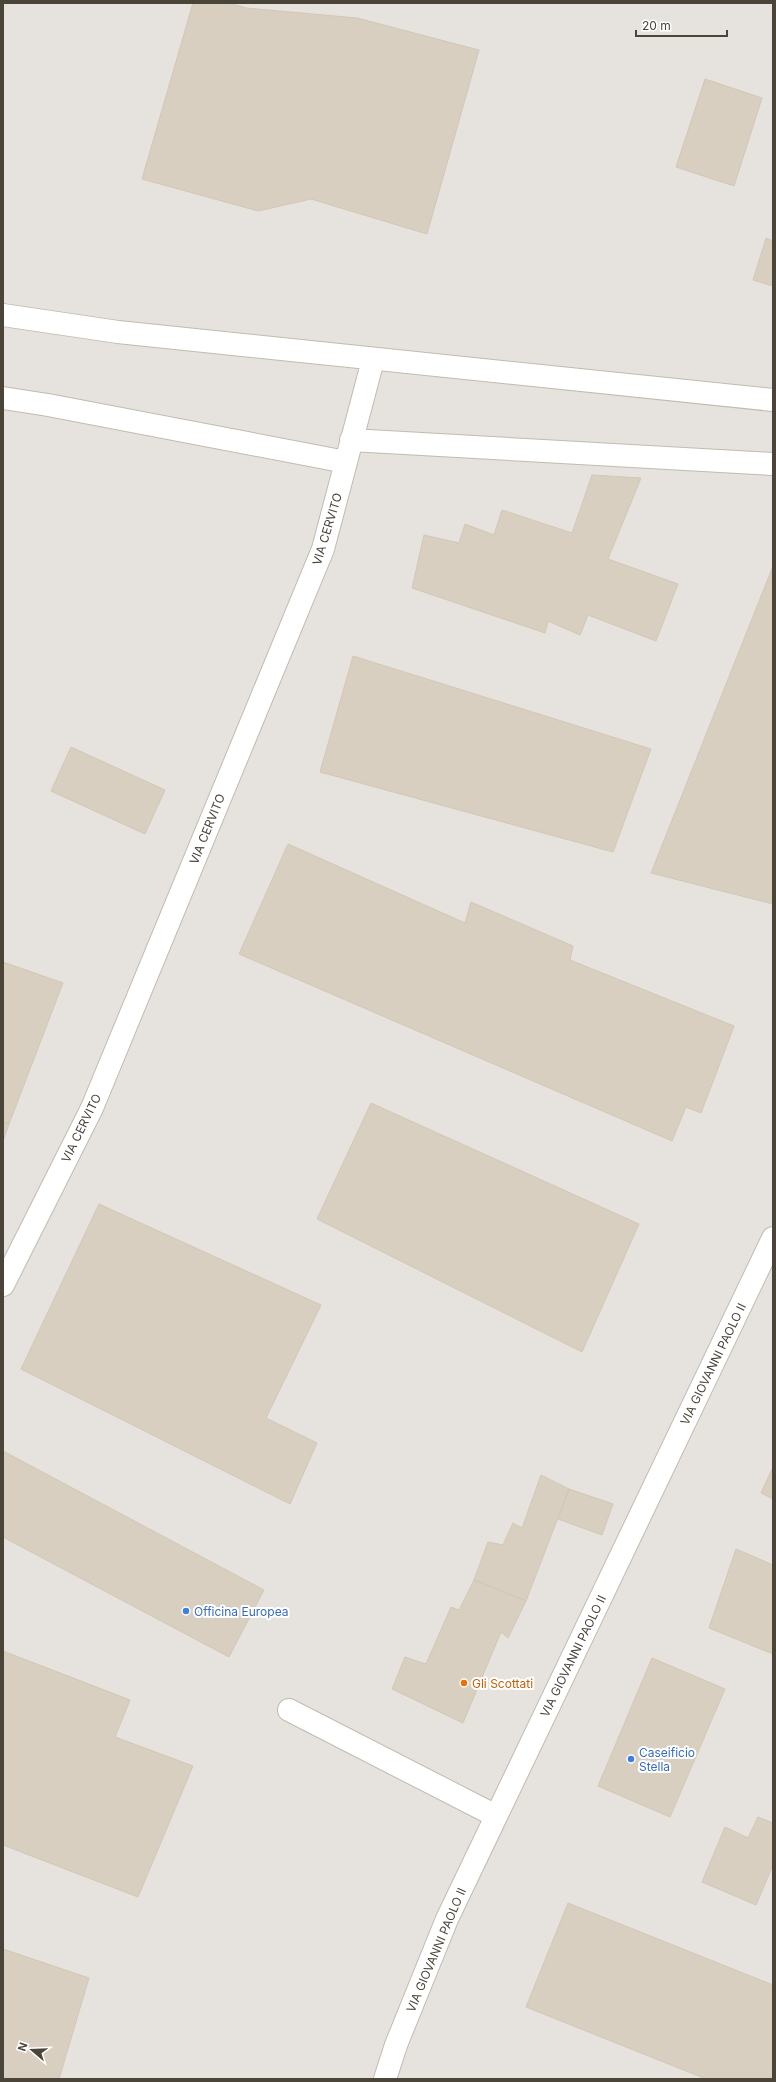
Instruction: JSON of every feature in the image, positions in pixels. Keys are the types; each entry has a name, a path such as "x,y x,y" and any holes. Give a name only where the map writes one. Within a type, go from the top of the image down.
{"street":[{"path":"3,315 118,332 373,360 773,400"},
{"name":"VIA CERVITO","path":"3,1285 92,1108 323,549 373,360"},
{"path":"3,398 48,405 346,462"},
{"path":"351,440 773,464"},
{"name":"VIA GIOVANNI PAOLO II","path":"385,2079 396,2045 447,1919 773,1238"},
{"path":"289,1710 496,1816"}],"shaded area":[{"path":"3,3 773,3 773,2079 3,2079"}],"building":[{"path":"193,3 229,3 246,8 357,18 479,50 427,234 311,199 258,211 142,179"},
{"path":"705,79 762,98 734,186 676,167"},
{"path":"766,238 773,241 773,286 753,280"},
{"path":"592,475 641,478 608,559 678,584 656,641 588,615 580,635 548,621 545,633 412,588 424,535 459,543 465,524 494,535 502,510 572,533"},
{"path":"773,566 773,904 651,873"},
{"path":"353,656 651,749 613,852 320,772"},
{"path":"71,747 165,790 145,834 51,791"},
{"path":"288,844 465,923 471,902 573,946 570,960 734,1026 701,1113 686,1107 672,1141 239,954"},
{"path":"3,962 63,983 9,1124 3,1122"},
{"path":"371,1103 639,1224 582,1352 317,1219"},
{"path":"3,1122 9,1124 3,1141"},
{"path":"99,1204 321,1305 266,1418 317,1443 290,1504 21,1369"},
{"path":"3,1451 264,1590 229,1657 3,1537"},
{"path":"773,1467 773,1499 761,1493"},
{"path":"541,1475 569,1489 526,1601 474,1580 488,1542 503,1545 513,1523 522,1528"},
{"path":"569,1489 613,1504 602,1535 558,1519"},
{"path":"736,1549 773,1565 773,1654 709,1628"},
{"path":"474,1580 526,1601 508,1638 501,1632 463,1723 392,1689 405,1657 426,1664 451,1607 459,1610"},
{"path":"3,1651 130,1700 115,1737 193,1766 138,1897 3,1845"},
{"path":"652,1658 725,1689 670,1817 598,1786"},
{"path":"758,1817 773,1823 773,1865 756,1905 702,1882 725,1827 748,1838"},
{"path":"568,1903 773,1985 773,2079 706,2079 526,2007"},
{"path":"3,1949 89,1978 59,2079 3,2079"}],"place":[{"name":"Officina Europea","path":"186,1611"},
{"name":"Gli Scottati","path":"464,1683"},
{"name":"Caseificio Stella","path":"631,1759"}]}
